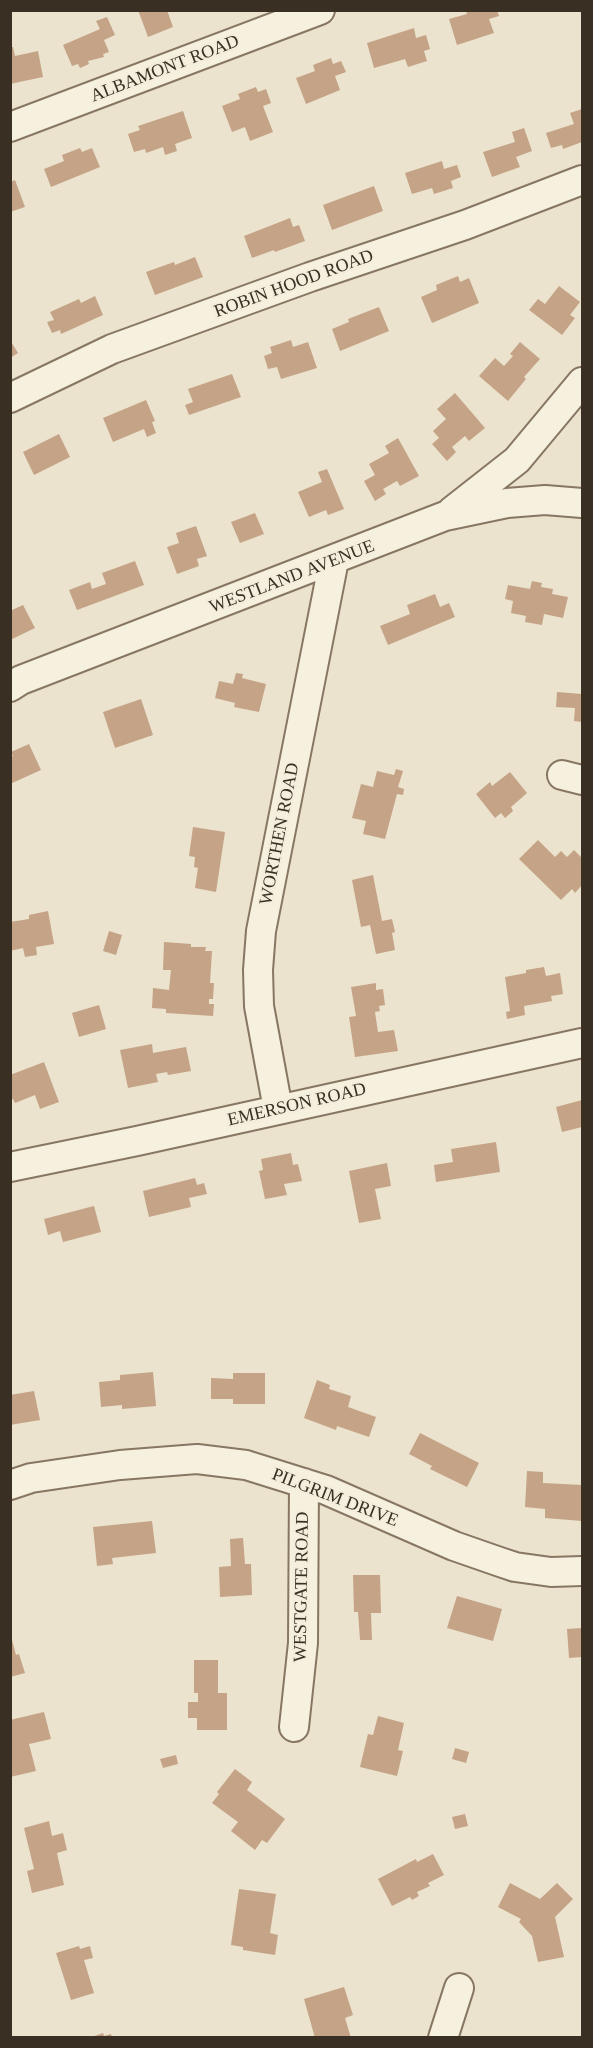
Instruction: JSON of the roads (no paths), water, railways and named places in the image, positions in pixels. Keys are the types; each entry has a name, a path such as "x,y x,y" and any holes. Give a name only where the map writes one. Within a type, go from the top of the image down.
{"street":[{"name":"ALBAMONT ROAD","path":"10,127 320,10"},
{"name":"ROBIN HOOD ROAD","path":"10,398 112,349 310,277 465,225 582,180"},
{"path":"445,516 517,460 582,382"},
{"name":"WESTLAND AVENUE","path":"10,687 21,680 445,516 507,503 545,500 582,503"},
{"name":"WORTHEN ROAD","path":"278,1109 259,1006 258,970 261,931 334,560"},
{"name":"EMERSON ROAD","path":"10,1167 137,1142 582,1043"},
{"name":"PILGRIM DRIVE","path":"10,1485 31,1478 120,1465 197,1460 246,1465 348,1499 454,1546 500,1562 551,1572 582,1571"},
{"name":"WESTGATE ROAD","path":"294,1727 303,1643 304,1483"},
{"path":"443,2037 459,1988"}]}
